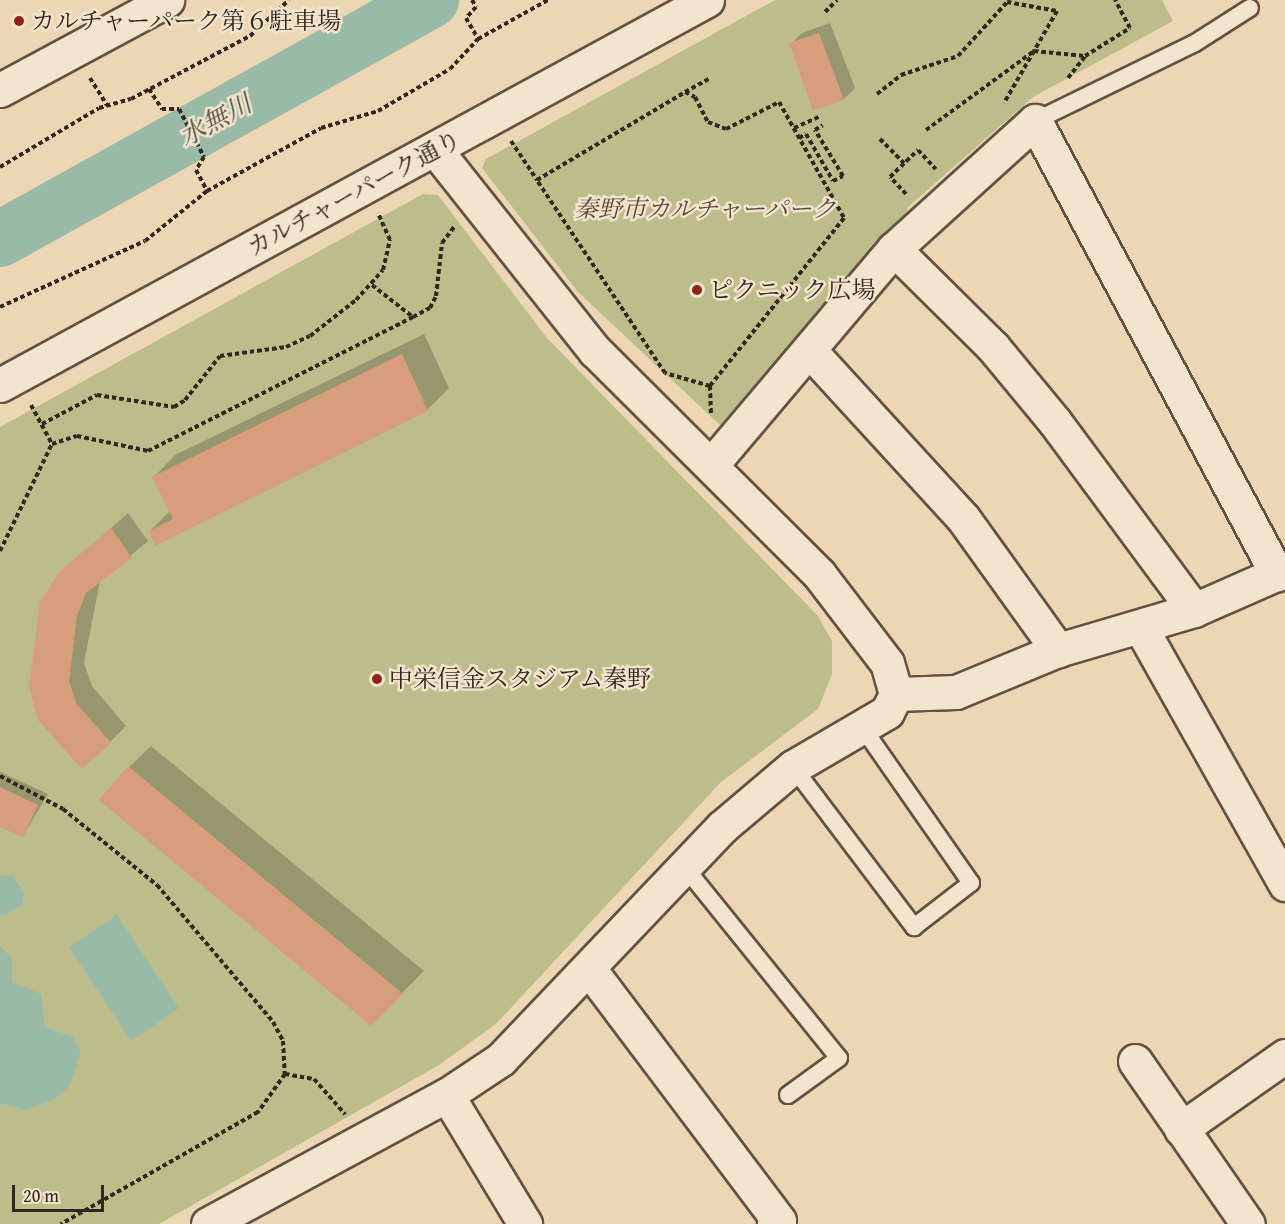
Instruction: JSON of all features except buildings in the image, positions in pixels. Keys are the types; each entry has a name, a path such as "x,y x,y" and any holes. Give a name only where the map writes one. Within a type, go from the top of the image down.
{"street":[{"path":"0,90 167,0"},
{"name":"カルチャーパーク通り","path":"0,385 707,0"},
{"path":"712,464 894,249 1035,121 1281,572 1194,610 1141,628 1058,650 956,692 896,694"},
{"path":"208,1224 447,1095 501,1059 590,970 683,865 793,767 887,712 896,694 886,663 819,574 557,309 435,149"},
{"path":"894,249 993,347 1055,422 1194,610"},
{"path":"809,350 963,518 1058,650"},
{"path":"1141,628 1285,884"},
{"path":"590,970 778,1221 774,1224"},
{"path":"1181,1129 1285,1056"},
{"path":"1135,1061 1248,1224"},
{"path":"447,1095 525,1224"}],"lane":[{"path":"1035,121 1194,43 1250,8"},
{"path":"793,767 914,927 971,883 863,728"},
{"path":"683,865 839,1058 788,1095"}],"path":[{"path":"0,167 107,105 149,89 250,36 289,0"},
{"path":"471,0 476,8 466,18 478,39"},
{"path":"0,307 145,240 207,191 321,128 378,111 450,69 478,39 548,0"},
{"path":"825,12 837,0"},
{"path":"1065,81 1085,57 1130,28 1115,0"},
{"path":"877,94 902,75 958,56 1008,1 1057,11 1000,110"},
{"path":"926,130 1034,51 1085,57"},
{"path":"89,76 107,105"},
{"path":"537,180 710,78"},
{"path":"149,89 162,109 179,109 204,157 196,170 207,191"},
{"path":"509,139 665,373 710,386 844,218 779,102 726,129 708,122 695,97 685,92"},
{"path":"794,128 819,117"},
{"path":"799,138 806,134 833,181 843,176 815,130 823,125"},
{"path":"880,139 904,163"},
{"path":"890,177 918,150"},
{"path":"42,424 97,395 174,406 185,400 219,356 299,343 372,285 387,260 390,240 375,209"},
{"path":"0,551 52,444 76,436 148,451 430,308 436,296 442,243 465,219"},
{"path":"372,285 413,317"},
{"path":"28,400 52,444"},
{"path":"0,776 63,809 157,885 273,1022 283,1041 285,1074 246,1121 61,1224"},
{"path":"285,1074 314,1079 326,1099 339,1104 349,1123"}],"green space":[{"name":"秦野市カルチャーパーク","path":"775,0 1162,0 1173,21 1033,97 907,208 909,216 720,425 578,292 482,168 486,159"},
{"name":"中栄信金スタジアム秦野","path":"423,194 438,195 547,338 818,616 832,641 832,674 818,709 721,782 496,1024 439,1065 159,1224 0,1224 0,427"}],"shaded area":[{"path":"0,875 13,876 24,892 22,905 5,915 0,915"},
{"path":"117,915 179,1008 131,1041 69,947"},
{"path":"0,946 12,959 12,982 41,994 45,1027 73,1037 81,1053 69,1087 55,1099 25,1110 0,1103"}],"waterway":[{"name":"水無川","path":"0,239 431,0"}],"place":[{"name":"カルチャーパーク第６駐車場","path":"19,21"},
{"name":"ピクニック広場","path":"697,290"},
{"name":"中栄信金スタジアム秦野","path":"377,679"}]}
